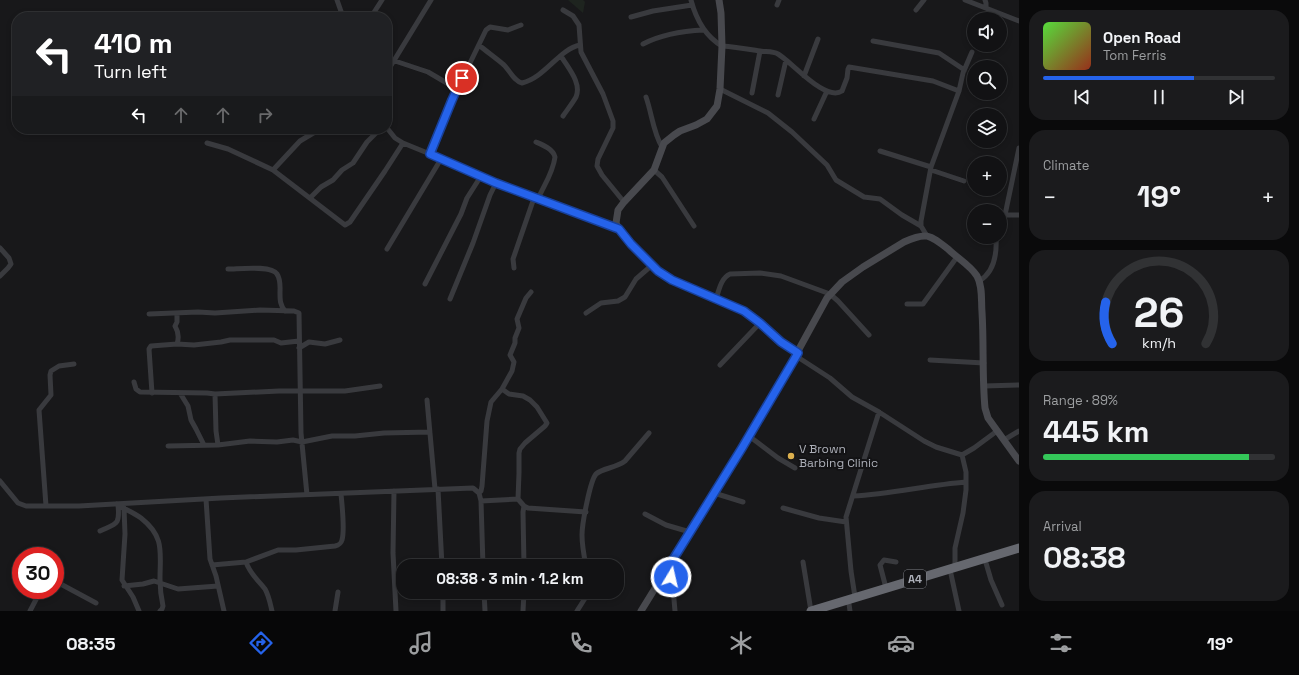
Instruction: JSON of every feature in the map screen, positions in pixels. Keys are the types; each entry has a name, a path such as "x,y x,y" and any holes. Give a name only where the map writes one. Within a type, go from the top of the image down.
{"highway":[{"name":"A4","path":"828,611 1019,548"},
{"name":"A4","path":"811,611 851,604 886,588 953,570 986,563 1019,553"}],"street":[{"path":"337,0 342,12"},
{"path":"374,12 382,0"},
{"path":"392,65 431,0"},
{"path":"719,0 722,46 720,90 717,106 710,117 696,126 680,131 668,139 662,147 654,170 618,210 616,223 619,229 651,266 658,271 672,280 744,311 781,342 852,396 880,412 924,441 962,455 997,431"},
{"path":"916,10 924,0"},
{"path":"965,0 1019,21"},
{"path":"985,0 986,8"},
{"path":"631,17 692,3 704,30 712,40 722,46 777,53 804,76 827,91 836,94 842,91 849,67 933,81 959,91"},
{"path":"563,10 574,16 579,24 582,56 603,94 614,121 613,128 598,159 597,166 602,175 624,202"},
{"path":"430,154 457,89 486,30 490,27 508,30 520,25"},
{"path":"643,44 656,37 704,30"},
{"path":"804,76 818,39"},
{"path":"873,40 939,52 964,71"},
{"path":"479,45 497,58 518,82 522,83 542,73 572,47 580,45"},
{"path":"752,93 760,51"},
{"path":"921,226 931,169 959,91 964,71 972,52"},
{"path":"561,56 578,88 575,98 563,116"},
{"path":"778,95 786,60"},
{"path":"395,61 432,74 457,89"},
{"path":"720,90 768,112 792,132 826,165 836,180 864,198 876,197 880,199 902,215 921,226 927,236"},
{"path":"814,119 827,91"},
{"path":"646,97 652,116 655,134 662,147"},
{"path":"273,170 300,141 312,134"},
{"path":"310,198 321,187 333,180 342,170 352,163 367,142 375,134"},
{"path":"392,134 403,143 496,183 619,229"},
{"path":"514,268 513,259 536,199 548,180 555,157 550,150 536,142"},
{"path":"207,143 228,149 273,170 344,224 349,224 386,171 403,143"},
{"path":"1006,204 1019,148"},
{"path":"880,151 964,181"},
{"path":"387,249 441,159"},
{"path":"654,170 662,177 694,226"},
{"path":"425,284 467,198 481,176"},
{"path":"450,299 496,183"},
{"path":"1007,215 1019,215"},
{"path":"641,611 749,436 830,294 852,274 904,242 918,236 927,236 935,239 969,266 979,281 984,363 984,403 986,412 997,431 1019,461"},
{"path":"979,281 988,275 994,262 996,244"},
{"path":"0,248 9,258 11,264 0,276"},
{"path":"907,304 923,304 957,257"},
{"path":"586,313 602,303 625,297 636,279 651,266"},
{"path":"228,269 273,270 280,281 281,305 285,311"},
{"path":"716,299 727,275 754,273 781,276 830,294 869,336"},
{"path":"479,493 482,486 487,421 491,402 502,389 513,367 513,360 510,356 519,328 517,319 526,298 531,292"},
{"path":"149,314 198,312 215,313 260,310 299,313 302,442 307,495"},
{"path":"177,313 177,322 175,326 177,329 177,344"},
{"path":"720,365 760,323"},
{"path":"152,393 149,347 154,345 194,345 230,340 274,340 281,343 299,341"},
{"path":"299,348 309,342 326,344 340,340"},
{"path":"930,360 984,363"},
{"path":"46,506 39,410 51,395 51,371 59,366 74,364"},
{"path":"134,382 137,391 152,393 180,392 216,394 351,391 380,386"},
{"path":"984,386 1019,385"},
{"path":"502,389 511,395 523,396 530,400 537,407 547,423 520,449 518,499 528,508 586,512"},
{"path":"180,392 188,406 190,420 204,445"},
{"path":"216,394 216,431 218,445"},
{"path":"427,400 437,489 442,559"},
{"path":"851,604 846,513 853,496 880,412"},
{"path":"1004,440 1019,431"},
{"path":"168,446 218,445 250,441 277,442 293,440 302,442 332,436 430,432"},
{"path":"585,559 582,535 595,475 598,472 625,462 649,433"},
{"path":"749,436 778,458 795,468"},
{"path":"960,611 953,570 955,548 964,507 966,490 966,472 962,455"},
{"path":"0,481 21,505 46,506 473,488 479,493 481,501 483,559"},
{"path":"853,496 883,494 933,485 966,482"},
{"path":"394,491 393,553 396,611"},
{"path":"212,565 246,562 278,550 296,550 335,546 340,544 343,534 341,494"},
{"path":"714,494 743,502"},
{"path":"206,499 210,559 224,611"},
{"path":"481,501 518,499"},
{"path":"117,504 140,517 149,525 159,541 161,550 160,584 162,606 160,611"},
{"path":"100,531 118,521 117,504"},
{"path":"524,506 524,559"},
{"path":"124,508 125,534 122,580 124,586 133,597 138,611"},
{"path":"783,508 819,518 846,522"},
{"path":"645,514 666,525 690,532"},
{"path":"886,588 880,565 884,560 896,562"},
{"path":"246,562 251,574 266,590 272,611"},
{"path":"803,562 811,611"},
{"path":"986,563 991,580 1002,605"},
{"path":"669,566 675,611"},
{"path":"124,586 154,581 178,589 218,586"},
{"path":"64,586 96,603"},
{"path":"334,611 338,592"},
{"path":"30,611 36,599"},
{"path":"443,599 443,611"},
{"path":"484,599 485,611"},
{"path":"523,611 524,599"},
{"path":"577,611 585,599"}],"shaded area":[{"path":"568,0 583,0 585,2 583,13"}],"place":[{"name":"V Brown Barbing Clinic","path":"791,456"}],"route":[{"path":"462,78 430,154 496,183 619,229 651,266 664,276 750,314 781,342 798,353 742,448 669,566 671,577"}]}
